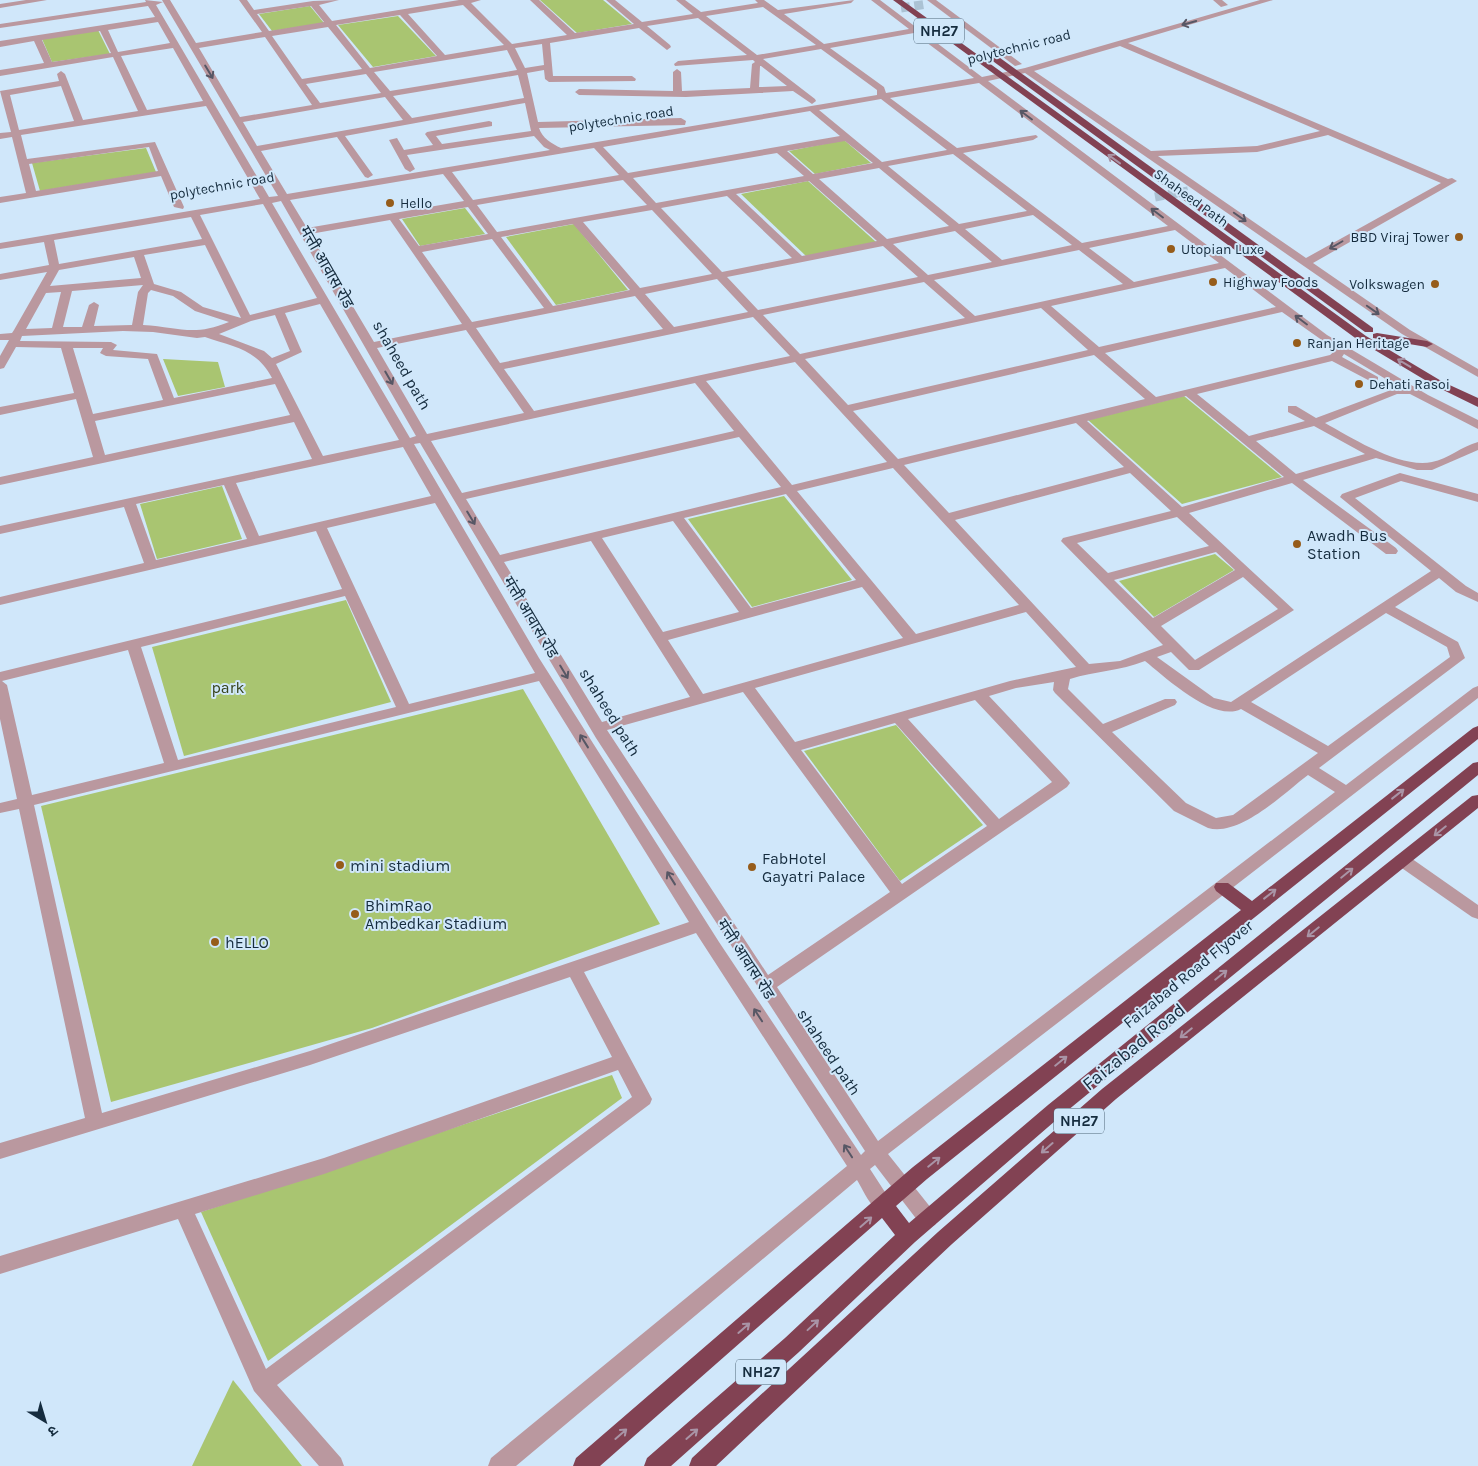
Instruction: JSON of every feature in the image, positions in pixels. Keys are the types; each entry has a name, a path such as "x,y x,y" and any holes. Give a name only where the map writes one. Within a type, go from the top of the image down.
{"highway":[{"name":"NH27","path":"912,0 979,48"},
{"name":"Shaheed Path","path":"899,4 1362,338 1439,384 1478,403"},
{"name":"Shaheed Path","path":"991,56 1377,336 1450,379 1478,392"},
{"path":"1377,336 1427,344"},
{"path":"584,1466 905,1187 1478,731"},
{"name":"Faizabad Road Flyover","path":"928,1218 1062,1104 1478,767"},
{"name":"Faizabad Road","path":"700,1466 945,1238 1109,1094 1478,800"},
{"path":"1222,888 1252,909"},
{"name":"मंत्ती आवास रोड","path":"884,1206 908,1236"},
{"path":"908,1236 928,1218"},
{"name":"NH27","path":"655,1466 792,1345 908,1236"}],"street":[{"path":"0,6 24,1 43,0"},
{"path":"0,26 88,9 169,0"},
{"name":"shaheed path","path":"169,0 193,46 282,194 423,437 598,728 876,1154 905,1187 928,1218"},
{"path":"243,0 317,106"},
{"path":"251,13 335,0"},
{"path":"193,46 477,0"},
{"path":"534,0 573,36"},
{"path":"610,0 667,46"},
{"path":"680,0 795,88 846,138 999,262"},
{"path":"875,0 1323,337 1354,368 1478,433"},
{"path":"0,246 194,213 263,197 560,151 881,93 1027,70 1205,10 1221,2 1241,0"},
{"path":"1132,40 1269,0"},
{"path":"464,1 510,47 522,71 535,129 546,145 560,151"},
{"path":"776,13 851,1"},
{"name":"मंत्ती आवास रोड","path":"150,2 543,676 700,925 884,1206"},
{"path":"300,82 699,15 762,2 822,46 954,152 1131,285"},
{"path":"313,3 409,122"},
{"path":"931,3 1018,64"},
{"path":"887,10 899,4"},
{"path":"1205,10 1217,15"},
{"path":"402,12 443,58"},
{"path":"0,44 160,19"},
{"path":"103,28 144,114"},
{"path":"678,94 678,68 757,59 914,31"},
{"path":"37,38 65,84 80,124"},
{"name":"polytechnic road","path":"975,77 1108,38 1120,39"},
{"path":"1120,39 1132,40 1332,131"},
{"path":"1120,39 1444,179"},
{"path":"546,41 549,79 632,79"},
{"path":"0,72 176,45"},
{"path":"754,90 757,59"},
{"path":"238,120 548,67"},
{"path":"1027,70 1427,344 1478,374"},
{"path":"32,195 11,111 2,94 65,84"},
{"path":"579,92 678,94 795,88"},
{"path":"254,149 528,100"},
{"path":"0,136 209,104"},
{"name":"polytechnic road","path":"282,194 368,175 546,145 682,123 812,105"},
{"path":"0,112 11,111"},
{"path":"439,147 430,134 488,121 493,139"},
{"path":"401,153 493,139 535,129 681,121 682,123"},
{"path":"1150,154 1257,149 1332,131"},
{"path":"339,134 368,175"},
{"path":"415,250 1033,137"},
{"path":"304,232 846,138"},
{"path":"394,140 410,168"},
{"path":"24,162 152,144 179,207"},
{"path":"596,145 798,357 1086,669"},
{"path":"780,150 972,319"},
{"path":"445,170 551,310"},
{"path":"0,200 164,173"},
{"path":"1296,255 1444,179"},
{"path":"1306,262 1444,179"},
{"path":"1188,190 1199,188"},
{"path":"729,193 800,260"},
{"name":"polytechnic road","path":"0,238 179,207 263,197"},
{"path":"1140,200 1155,197"},
{"path":"371,346 958,229 1034,212"},
{"path":"194,213 244,321"},
{"path":"393,217 530,414"},
{"path":"576,221 671,331"},
{"path":"496,367 1176,227"},
{"path":"0,366 55,268 48,238"},
{"path":"0,277 208,241"},
{"path":"137,329 143,292 148,284 138,253"},
{"path":"0,530 423,437 1226,265"},
{"path":"42,290 148,284 177,294 199,309 244,321"},
{"path":"57,331 67,289"},
{"path":"15,338 57,331 137,329 197,335 323,300"},
{"path":"1042,304 1153,400"},
{"path":"87,330 94,305"},
{"path":"846,409 1284,308"},
{"path":"270,363 296,352 279,311"},
{"path":"205,333 260,353 270,363 319,460"},
{"path":"0,337 66,345 111,345 106,353 153,356 170,402"},
{"path":"66,345 100,460"},
{"path":"497,560 1188,392 1339,353 1382,373 1410,390 1478,425"},
{"path":"1354,368 1382,373"},
{"path":"697,378 913,640"},
{"path":"88,419 279,380"},
{"path":"1247,440 1317,422 1395,391 1410,390"},
{"path":"1188,392 1293,478 1391,551"},
{"path":"0,411 81,395"},
{"path":"1292,408 1377,454 1402,464 1431,466 1478,446"},
{"path":"0,481 298,417"},
{"path":"1078,419 1180,512 1219,547 1287,610 1194,667 1068,541 1180,512 1377,454"},
{"path":"459,497 742,433"},
{"path":"946,518 1132,468"},
{"path":"1478,498 1400,477 1346,498 1438,572 1461,589 1478,598"},
{"path":"228,480 254,542"},
{"path":"0,601 439,498"},
{"path":"129,502 151,565"},
{"path":"676,516 748,614"},
{"path":"320,526 404,709"},
{"path":"594,536 661,637 699,699"},
{"path":"1105,578 1219,547"},
{"path":"1152,625 1244,570"},
{"path":"1147,656 1209,702 1233,707 1438,572"},
{"path":"661,637 866,582"},
{"path":"0,677 350,591"},
{"path":"1063,676 1060,690 1180,807 1214,824 1238,820 1458,658 1453,645 1385,607"},
{"path":"598,728 1028,608"},
{"path":"133,644 172,766"},
{"path":"791,748 1015,684 1063,676 1086,669 1122,665 1173,646"},
{"path":"0,808 543,676"},
{"path":"0,685 95,1122"},
{"path":"746,686 900,894"},
{"path":"499,1466 876,1154 1478,691"},
{"path":"765,986 1062,783 978,694"},
{"path":"1102,730 1170,702"},
{"path":"1240,702 1329,753"},
{"path":"898,717 997,827"},
{"path":"1308,768 1346,792"},
{"path":"650,845 669,838"},
{"path":"1402,860 1478,913"},
{"path":"0,1151 310,1058 700,925"},
{"path":"262,1384 642,1099 574,969"},
{"path":"0,1265 324,1166 622,1061"},
{"path":"182,1209 262,1384 333,1466"}],"green space":[{"path":"540,0 603,0 632,24 577,33"},
{"path":"310,6 324,23 272,31 259,14"},
{"path":"398,16 436,56 373,67 338,25"},
{"path":"98,30 110,54 52,62 42,39"},
{"path":"844,140 871,163 815,174 789,151"},
{"path":"146,148 156,172 40,191 32,163"},
{"path":"808,181 876,242 806,256 741,194"},
{"path":"465,208 485,234 420,246 402,219"},
{"path":"574,224 628,290 556,305 506,237"},
{"path":"163,359 218,362 225,387 178,396"},
{"path":"1184,396 1282,477 1182,504 1088,420"},
{"path":"222,486 242,539 157,559 140,504"},
{"path":"784,496 852,580 752,607 688,519"},
{"path":"1215,554 1234,570 1154,617 1119,581"},
{"name":"park","path":"346,600 391,702 184,756 152,647"},
{"name":"mini stadium","path":"523,689 660,924 372,1028 111,1102 41,806"},
{"path":"896,725 983,825 900,881 804,751"},
{"path":"612,1075 622,1098 268,1361 201,1212"},
{"path":"233,1380 302,1466 192,1466"}],"tunnel":[{"path":"901,8 927,4"},
{"path":"1155,197 1188,191"}],"place":[{"name":"Hello","path":"390,203"},
{"name":"BBD Viraj Tower","path":"1459,237"},
{"name":"Utopian Luxe","path":"1171,249"},
{"name":"Highway Foods","path":"1213,282"},
{"name":"Volkswagen","path":"1435,284"},
{"name":"Ranjan Heritage","path":"1297,343"},
{"name":"Dehati Rasoi","path":"1359,384"},
{"name":"Awadh Bus Station","path":"1297,544"},
{"name":"mini stadium","path":"340,865"},
{"name":"FabHotel Gayatri Palace","path":"752,867"},
{"name":"BhimRao Ambedkar Stadium","path":"355,914"},
{"name":"hELLO","path":"215,942"}]}
